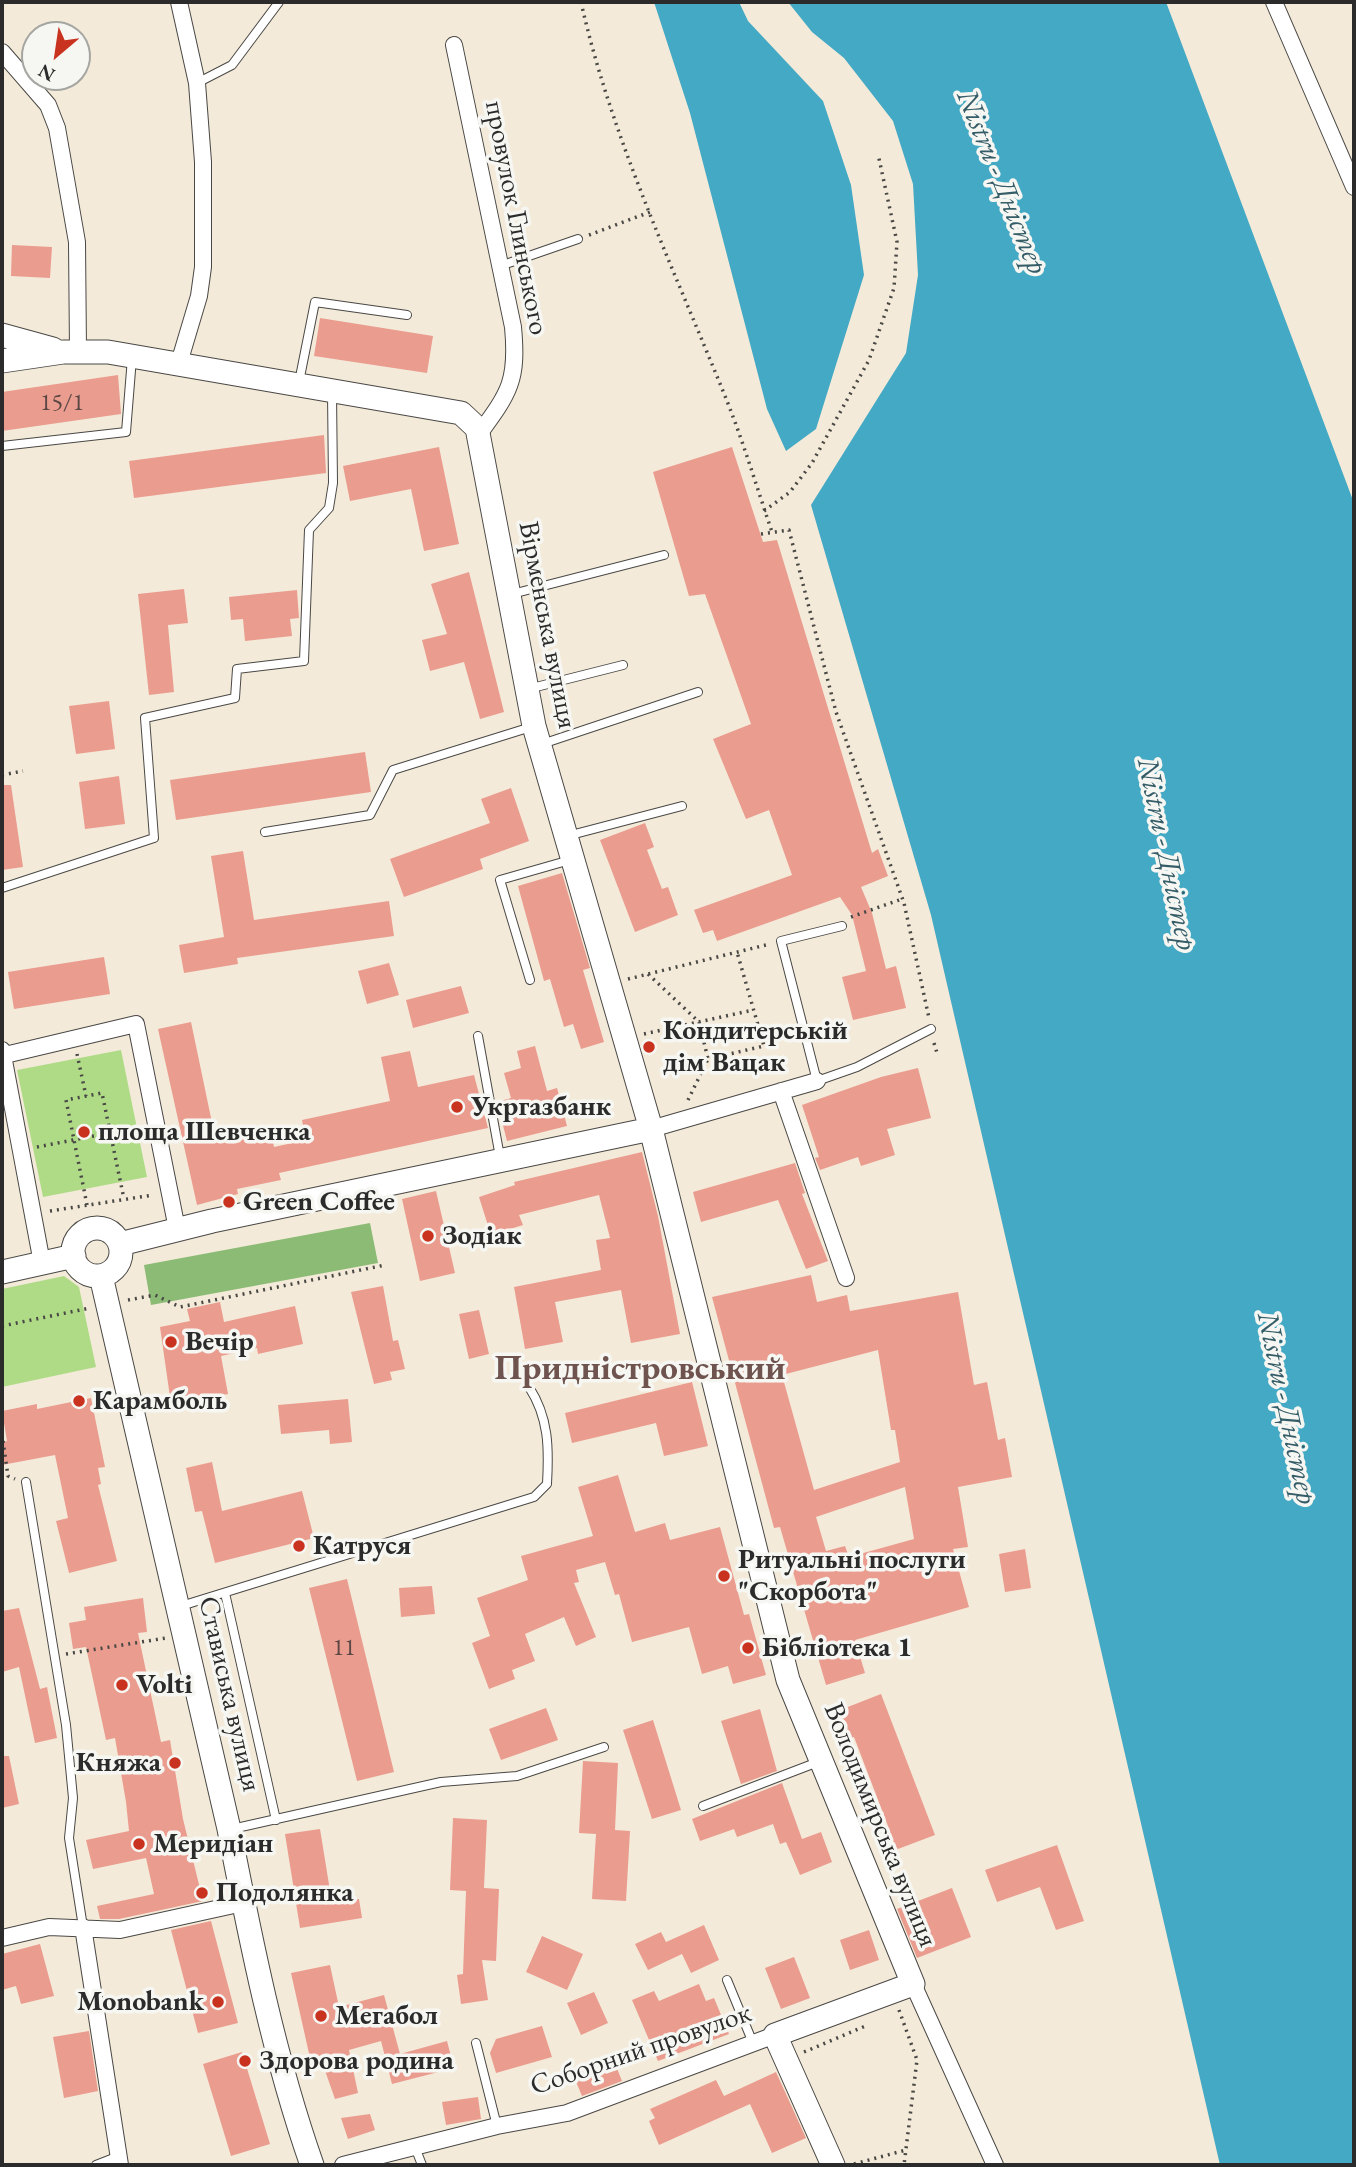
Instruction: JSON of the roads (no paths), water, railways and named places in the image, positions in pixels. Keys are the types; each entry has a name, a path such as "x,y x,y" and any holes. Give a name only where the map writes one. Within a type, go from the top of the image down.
{"main road":[{"path":"2,335 71,351 132,355 179,362 461,413 474,421 479,434"},
{"path":"2,361 71,351"},
{"name":"Вірменська вулиця","path":"479,434 537,735 651,1129"},
{"path":"120,1244 177,1229 651,1129"},
{"name":"Володимирська вулиця","path":"651,1129 788,1680 821,1761 901,1996"},
{"path":"103,1229 111,1233 120,1244 117,1266 100,1276 81,1270 74,1256 76,1241 88,1230 103,1229"},
{"path":"2,1272 74,1256"},
{"name":"Стависька вулиця","path":"100,1276 185,1635 243,1903 295,2114 312,2165"},
{"name":"Соборний провулок","path":"775,2035 901,1996"},
{"path":"775,2035 833,2165"}],"street":[{"path":"179,2 197,83 203,162 203,267 199,296 179,362"},
{"path":"1275,2 1354,187"},
{"name":"провулок Глинського","path":"454,45 513,327 516,363 502,403 479,434"},
{"path":"2,52 48,105 57,128 77,242 71,351"},
{"path":"43,1263 3,1053 136,1024 177,1229"},
{"path":"651,1129 817,1081"},
{"path":"781,1091 846,1278"},
{"path":"2,1938 49,1927 120,1930 243,1903"},
{"path":"83,1927 120,2161"},
{"name":"Володимирська вулиця","path":"901,1996 995,2165"},
{"name":"Соборний провулок","path":"343,2165 497,2126 567,2113 775,2035"}],"lane":[{"path":"197,83 232,65 279,2"},
{"path":"500,266 578,239"},
{"path":"299,384 315,302 407,315"},
{"path":"2,446 126,432 132,355"},
{"path":"2,888 155,838 145,718 235,698 237,669 304,661 309,530 329,509 333,483 332,390"},
{"path":"509,595 664,555"},
{"path":"527,689 624,665"},
{"path":"265,832 370,815 393,770 698,692"},
{"path":"566,836 682,806"},
{"path":"530,980 500,880 573,859"},
{"path":"842,926 781,941 817,1081 857,1068 932,1030"},
{"path":"478,1036 500,1160"},
{"path":"178,1607 534,1497 548,1484 548,1438 542,1408 529,1387"},
{"path":"26,1482 56,1656 73,1798 69,1838 83,1927"},
{"path":"225,1592 276,1820"},
{"path":"229,1829 441,1782 517,1776 604,1747"},
{"path":"703,1806 821,1761"},
{"path":"727,1980 753,2043"},
{"path":"476,2043 497,2126"},
{"path":"415,2147 422,2165"},
{"path":"96,2165 120,2161"}],"water":[{"path":"654,2 739,2 748,21 823,101 851,185 864,275 816,429 786,451 767,409 690,113"},
{"name":"Nistru - Дністер","path":"788,2 1166,2 1354,503 1354,2165 1220,2165 931,915 811,505 906,353 918,275 913,184 893,121 844,58 812,32"}],"place":[{"name":"Кондитерській дім Вацак","path":"649,1047"},
{"name":"Укргазбанк","path":"457,1107"},
{"name":"площа Шевченка","path":"84,1132"},
{"name":"Green Coffee","path":"229,1202"},
{"name":"Зодіак","path":"428,1236"},
{"name":"Вечір","path":"171,1342"},
{"name":"Карамболь","path":"79,1401"},
{"name":"Катруся","path":"299,1546"},
{"name":"Ритуальні послуги \"Скорбота\"","path":"724,1576"},
{"name":"Бібліотека 1","path":"748,1648"},
{"name":"Volti","path":"122,1685"},
{"name":"Княжа","path":"175,1763"},
{"name":"Меридіан","path":"139,1844"},
{"name":"Подолянка","path":"202,1893"},
{"name":"Monobank","path":"218,2002"},
{"name":"Мегабол","path":"321,2016"},
{"name":"Здорова родина","path":"245,2061"}],"district":[{"name":"Придністровський","path":"640,1369"}]}
